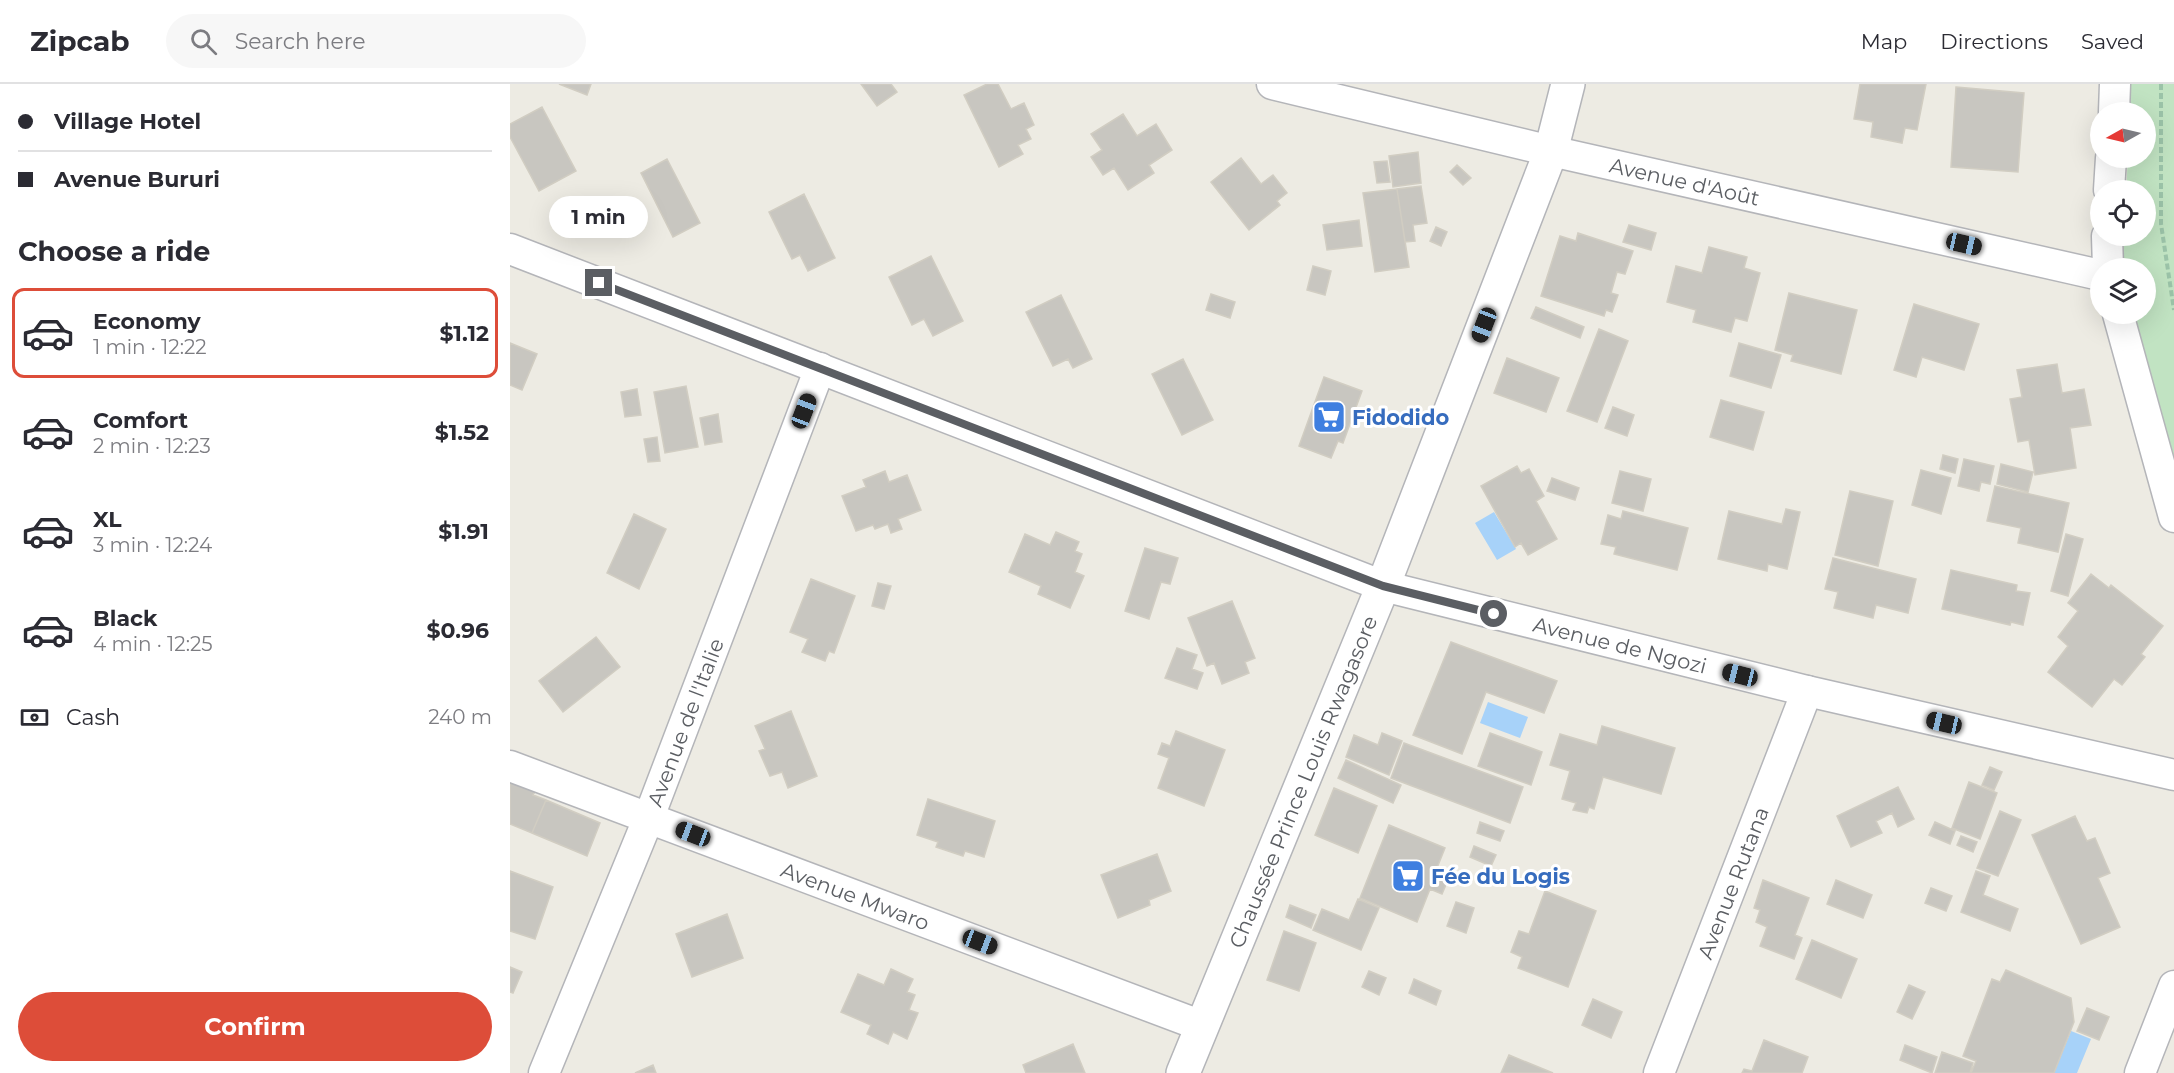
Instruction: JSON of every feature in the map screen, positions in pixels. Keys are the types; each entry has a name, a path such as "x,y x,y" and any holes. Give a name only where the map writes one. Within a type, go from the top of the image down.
{"street":[{"name":"Avenue d'Août","path":"1272,84 1551,151 2090,273"},
{"name":"Chaussée Prince Louis Rwagasore","path":"1183,1073 1383,586 1551,151 1568,84"},
{"path":"2114,102 2115,84"},
{"name":"Avenue de Ngozi","path":"510,249 1383,586 1807,691 2174,775"},
{"path":"2121,324 2174,517"},
{"name":"Avenue de l'Italie","path":"544,1073 649,817 820,368"},
{"name":"Avenue Rutana","path":"1659,1073 1807,691"},
{"name":"Avenue Mwaro","path":"510,766 1202,1026"},
{"path":"2140,1073 2174,986"}],"path":[{"path":"2161,84 2161,224 2174,310"}],"green space":[{"path":"2131,84 2174,84 2174,457 2136,324 2156,324 2156,258 2123,258 2124,246 2156,246 2156,180 2127,180 2127,168 2156,168 2156,102 2130,102"}],"water":[{"path":"1494,512 1516,549 1497,560 1475,523"},
{"path":"1488,702 1528,717 1520,738 1480,723"},
{"path":"2071,1031 2091,1039 2077,1073 2054,1073"}],"building":[{"path":"559,84 591,84 587,95"},
{"path":"861,84 891,84 897,92 877,106"},
{"path":"987,84 998,84 1011,109 1024,103 1034,125 1026,129 1031,139 1018,145 1023,154 999,167 964,95"},
{"path":"1860,84 1926,84 1917,130 1905,128 1902,143 1871,137 1873,122 1854,119"},
{"path":"1956,87 2024,93 2018,172 1951,167"},
{"path":"542,107 576,171 539,191 510,137 510,124"},
{"path":"1123,114 1137,136 1156,124 1172,150 1149,165 1154,173 1128,190 1114,168 1103,175 1091,157 1102,150 1091,134"},
{"path":"1418,152 1421,183 1393,187 1389,156"},
{"path":"1241,158 1261,184 1273,175 1287,193 1277,201 1280,205 1249,230 1211,182"},
{"path":"667,159 700,223 673,237 641,173"},
{"path":"1387,161 1390,182 1377,183 1374,162"},
{"path":"1457,165 1471,178 1463,185 1450,172"},
{"path":"1421,186 1427,223 1413,225 1415,241 1405,242 1397,189"},
{"path":"1397,189 1409,267 1375,272 1363,193"},
{"path":"804,194 835,258 808,271 800,255 792,259 769,212"},
{"path":"1359,220 1362,246 1327,250 1323,225"},
{"path":"1629,225 1656,233 1651,250 1623,242"},
{"path":"1436,227 1447,232 1441,246 1430,241"},
{"path":"1578,233 1633,251 1625,274 1617,272 1611,293 1618,295 1612,312 1606,310 1604,316 1541,296 1560,236 1576,241"},
{"path":"1709,247 1747,257 1744,268 1760,273 1747,321 1735,318 1731,332 1693,322 1696,310 1667,302 1676,266 1702,273"},
{"path":"931,256 963,321 933,336 924,319 912,325 889,277"},
{"path":"1313,266 1331,271 1325,295 1307,290"},
{"path":"1789,293 1857,310 1841,374 1791,361 1793,355 1775,350"},
{"path":"1211,294 1235,302 1230,318 1206,310"},
{"path":"1061,295 1092,359 1073,368 1068,359 1053,366 1026,312"},
{"path":"1914,304 1979,324 1964,370 1922,357 1916,377 1894,370"},
{"path":"1536,307 1584,327 1580,338 1531,318"},
{"path":"1599,329 1628,341 1597,422 1567,411"},
{"path":"510,343 537,354 522,390 510,385"},
{"path":"1739,343 1781,355 1771,388 1730,376"},
{"path":"1507,358 1559,378 1546,412 1494,393"},
{"path":"1183,359 1213,420 1182,435 1152,374"},
{"path":"2057,364 2062,393 2084,389 2091,425 2070,428 2076,468 2035,475 2029,440 2018,442 2010,399 2022,397 2017,370"},
{"path":"1324,377 1362,391 1343,443 1338,441 1331,458 1299,446"},
{"path":"686,386 698,447 665,453 654,392"},
{"path":"637,389 641,415 625,417 621,392"},
{"path":"1721,400 1764,412 1753,450 1710,437"},
{"path":"1613,407 1634,415 1627,436 1605,428"},
{"path":"718,414 722,442 705,445 700,418"},
{"path":"657,437 660,461 648,462 644,439"},
{"path":"1943,455 1958,459 1955,473 1940,469"},
{"path":"1964,459 1994,466 1990,484 1981,482 1979,491 1958,486"},
{"path":"2001,464 2033,472 2028,492 1997,484"},
{"path":"1517,466 1521,473 1529,469 1544,496 1536,501 1557,539 1528,555 1521,543 1515,547 1481,486"},
{"path":"1921,470 1951,478 1941,514 1912,505"},
{"path":"885,471 889,482 907,475 921,510 898,519 902,529 891,533 888,524 875,529 873,525 856,531 842,496 866,487 863,480"},
{"path":"1620,471 1651,479 1643,511 1612,503"},
{"path":"1552,478 1579,488 1575,500 1547,491"},
{"path":"1995,486 2069,503 2058,552 2018,543 2021,528 1987,521"},
{"path":"1850,491 1893,501 1878,566 1835,555"},
{"path":"1786,509 1800,512 1787,569 1768,564 1767,571 1718,559 1729,511 1782,524"},
{"path":"1623,511 1688,528 1677,570 1614,554 1616,547 1601,544 1608,515 1621,519"},
{"path":"634,514 666,529 639,589 607,573"},
{"path":"1056,532 1079,542 1075,551 1082,554 1075,572 1084,576 1070,608 1038,594 1041,586 1009,572 1025,534 1050,545"},
{"path":"2066,534 2083,539 2068,596 2051,591"},
{"path":"1145,548 1178,558 1170,584 1161,582 1149,619 1125,611"},
{"path":"1833,558 1916,579 1908,613 1876,605 1873,618 1834,608 1838,592 1825,589"},
{"path":"1951,570 2017,585 2016,591 2030,593 2023,625 2011,622 2010,625 1942,609"},
{"path":"2091,574 2109,588 2111,585 2163,626 2141,654 2145,657 2122,685 2114,679 2092,707 2048,672 2068,646 2058,637 2078,611 2068,603"},
{"path":"811,579 855,596 834,653 829,651 825,661 802,652 808,639 790,632"},
{"path":"878,583 891,586 884,609 872,606"},
{"path":"1232,601 1255,658 1245,662 1249,673 1222,684 1214,663 1207,666 1188,618"},
{"path":"596,637 620,667 563,712 539,681"},
{"path":"1451,642 1557,681 1544,713 1486,692 1462,754 1413,735"},
{"path":"1177,648 1197,655 1192,669 1203,673 1197,689 1165,678"},
{"path":"791,711 817,776 788,788 782,772 770,776 759,751 765,749 755,726"},
{"path":"1602,726 1675,748 1661,794 1603,777 1594,809 1589,807 1587,813 1573,810 1576,803 1562,799 1570,771 1550,765 1560,734 1597,745"},
{"path":"1176,731 1225,750 1204,806 1158,788 1169,758 1158,754 1162,743 1170,746"},
{"path":"1382,733 1402,741 1389,775 1346,757 1354,735 1378,745"},
{"path":"1490,733 1542,752 1531,785 1478,766"},
{"path":"1404,743 1523,787 1510,823 1391,778"},
{"path":"1346,760 1401,785 1393,803 1338,778"},
{"path":"1990,767 2002,772 1994,790 1982,785"},
{"path":"510,782 536,790 533,795 546,800 532,833 510,824"},
{"path":"1969,782 1997,793 1980,839 1952,828"},
{"path":"1898,787 1914,819 1898,827 1892,813 1876,821 1882,833 1851,847 1837,816"},
{"path":"1334,788 1377,806 1358,853 1315,835"},
{"path":"928,799 995,821 984,857 965,851 963,856 936,847 938,842 917,835"},
{"path":"546,800 600,823 587,856 532,833"},
{"path":"2000,811 2021,820 1998,876 1977,868"},
{"path":"2075,816 2087,841 2095,838 2110,873 2098,878 2120,927 2081,944 2032,835"},
{"path":"1480,822 1504,831 1500,841 1477,833"},
{"path":"1935,822 1955,831 1950,844 1929,835"},
{"path":"1389,825 1445,848 1437,868 1451,873 1442,894 1430,889 1417,922 1360,898"},
{"path":"1961,836 1977,842 1973,852 1957,845"},
{"path":"1474,846 1496,855 1491,866 1470,857"},
{"path":"1157,854 1171,891 1149,900 1150,905 1118,918 1101,875"},
{"path":"510,871 553,887 535,939 510,931"},
{"path":"1976,871 1990,876 1983,895 2018,909 2010,931 1961,912"},
{"path":"1763,880 1809,898 1795,935 1802,938 1794,959 1760,946 1767,927 1756,922 1760,910 1754,908"},
{"path":"1836,880 1872,895 1863,918 1827,904"},
{"path":"1931,888 1952,896 1946,911 1925,903"},
{"path":"1545,891 1596,911 1568,987 1518,968 1522,957 1511,952 1519,931 1529,934"},
{"path":"1358,899 1379,908 1361,950 1313,930 1322,909 1349,920"},
{"path":"1456,902 1474,908 1466,933 1447,926"},
{"path":"1290,905 1316,915 1311,928 1286,917"},
{"path":"727,914 743,958 692,977 676,934"},
{"path":"1284,931 1316,943 1299,991 1267,980"},
{"path":"1812,940 1857,959 1841,998 1796,979"},
{"path":"510,967 522,972 513,993 510,992"},
{"path":"891,969 913,979 907,992 915,995 909,1010 918,1013 907,1039 893,1032 888,1044 867,1034 871,1025 841,1012 858,974 884,985"},
{"path":"2006,970 2071,998 2074,1022 2054,1073 1971,1073 1976,1061 1963,1056 1992,979 2000,982"},
{"path":"1369,971 1386,978 1379,995 1362,987"},
{"path":"1414,979 1441,991 1436,1005 1409,993"},
{"path":"1909,985 1925,992 1912,1019 1897,1012"},
{"path":"1593,999 1622,1012 1611,1038 1582,1025"},
{"path":"2087,1008 2109,1017 2099,1040 2077,1031"},
{"path":"1764,1040 1808,1057 1802,1073 1742,1073 1744,1069 1752,1071"},
{"path":"1073,1044 1085,1073 1026,1073 1023,1065"},
{"path":"1905,1045 1937,1057 1932,1073 1900,1060"},
{"path":"1942,1052 1973,1063 1970,1073 1935,1073"},
{"path":"1509,1055 1553,1073 1501,1073"},
{"path":"653,1065 656,1073 635,1073"}],"place":[{"name":"Fidodido","path":"1329,417"},
{"name":"Fée du Logis","path":"1408,876"}],"route":[{"path":"599,283 1383,586 1494,614"}]}
